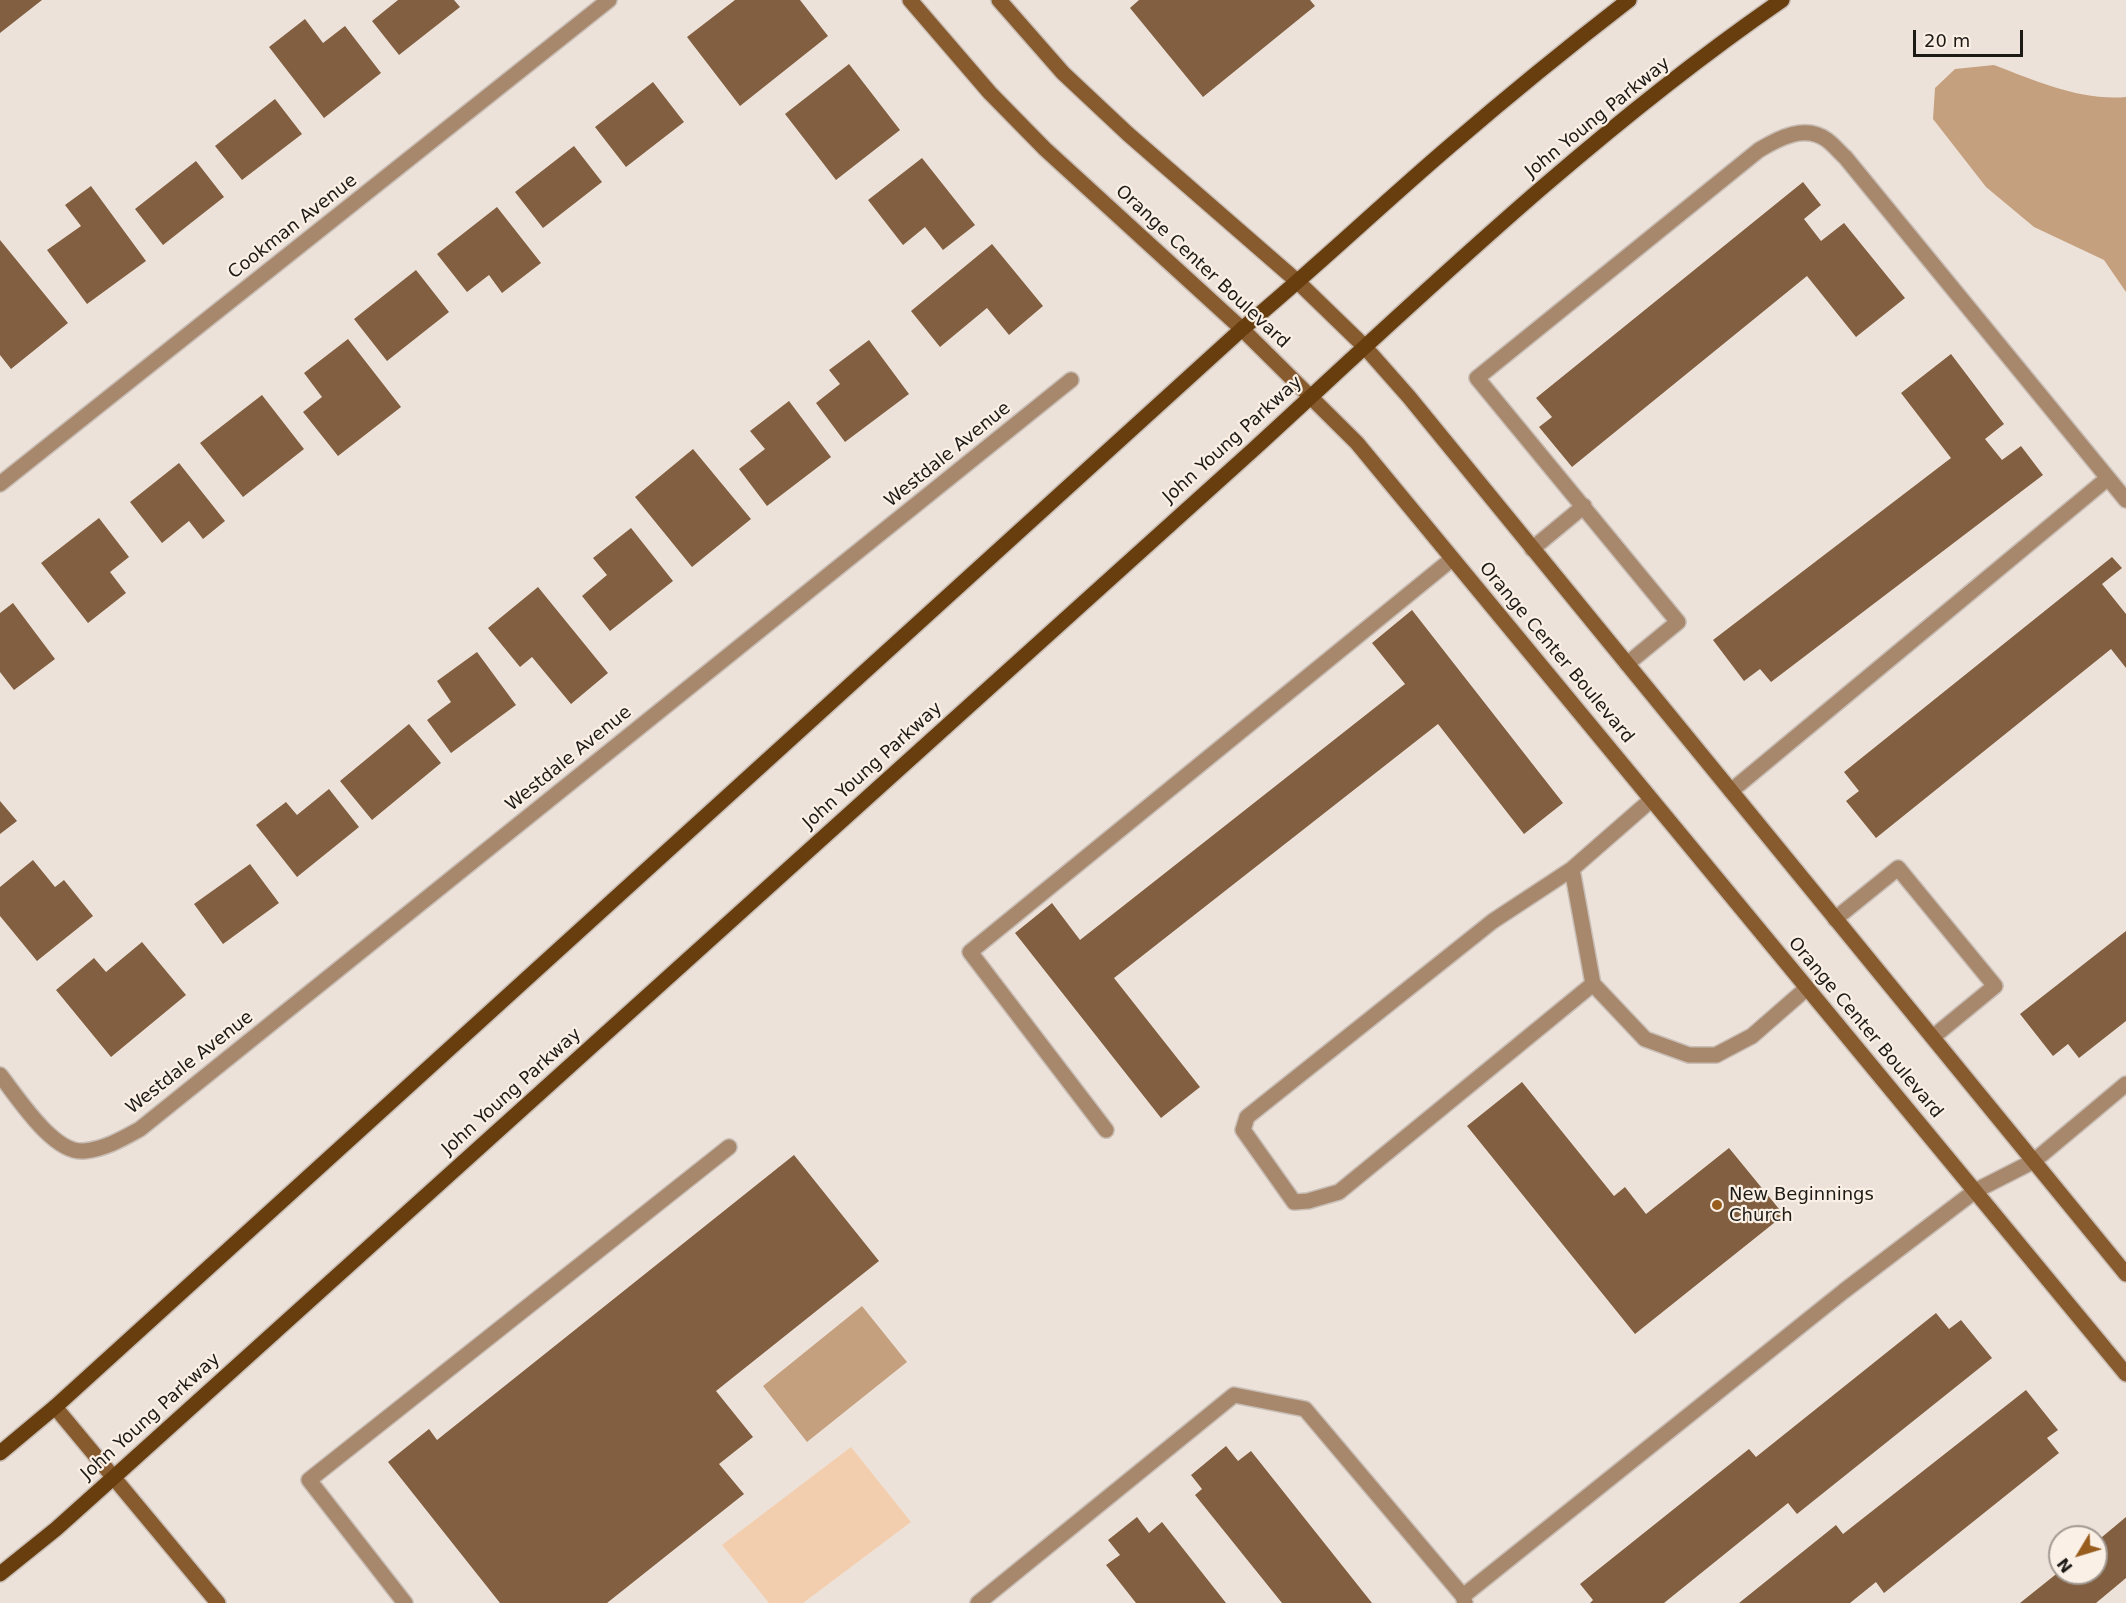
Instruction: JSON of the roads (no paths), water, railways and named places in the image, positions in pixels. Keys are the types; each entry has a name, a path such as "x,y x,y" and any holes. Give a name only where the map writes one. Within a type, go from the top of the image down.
{"main road":[{"path":"0,1453 55,1407 1242,329 1449,147 1563,51 1629,0"},
{"name":"John Young Parkway","path":"0,1574 56,1529 114,1477 1364,346 1622,120 1782,0"}],"street":[{"name":"Cookman Avenue","path":"0,484 609,0"},
{"name":"Orange Center Boulevard","path":"910,0 990,93 1045,149 1242,329 1357,443 2126,1374"},
{"path":"999,0 1071,81 1128,134 1298,282 1364,346 2126,1274"},
{"path":"1627,664 1678,622 1477,378 1759,150 1776,139 1809,132 1826,139 1845,157 2126,500"},
{"name":"Westdale Avenue","path":"0,1075 49,1136 63,1146 82,1152 111,1145 140,1129 1071,380"},
{"path":"1731,791 2108,478"},
{"path":"1532,549 1584,506"},
{"path":"1106,1130 970,952 1452,559"},
{"path":"1593,984 1339,1192 1308,1201 1294,1202 1243,1130 1247,1117 1484,929 1572,869 1651,800"},
{"path":"1835,919 1898,868 1995,986 1932,1037"},
{"path":"1572,869 1593,984 1645,1039 1689,1055 1716,1055 1752,1036 1807,988"},
{"path":"978,1603 1234,1395 1305,1409 1464,1599 1835,1299 1975,1191 2034,1161 2126,1084"},
{"path":"405,1603 309,1480 729,1148"},
{"path":"55,1407 218,1603"}],"place":[{"name":"New Beginnings Church","path":"1717,1205"}]}
